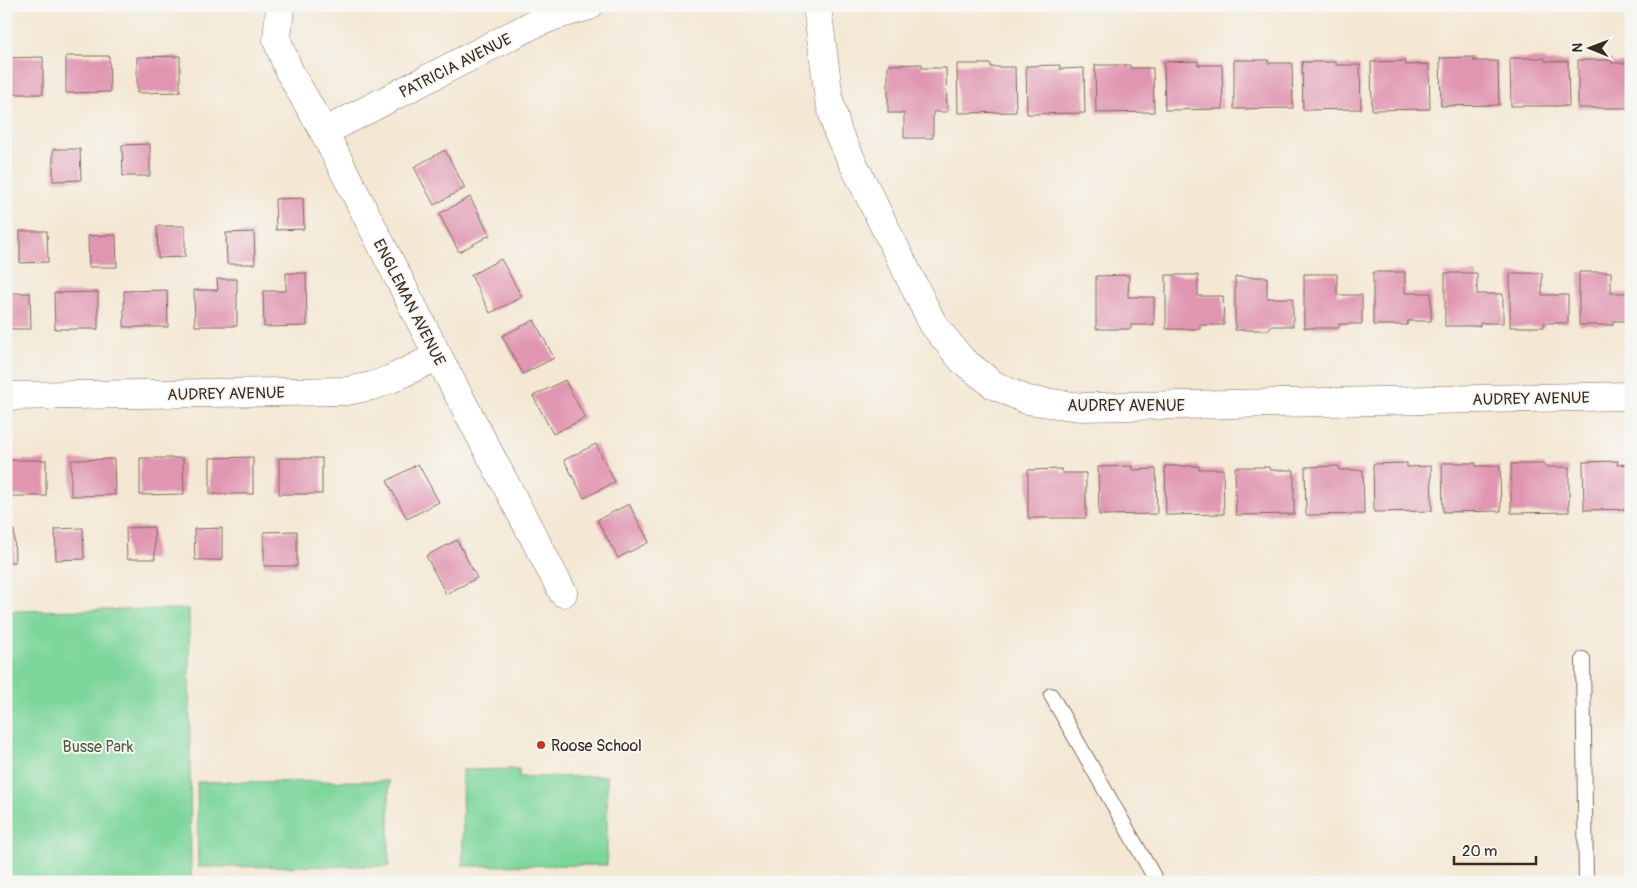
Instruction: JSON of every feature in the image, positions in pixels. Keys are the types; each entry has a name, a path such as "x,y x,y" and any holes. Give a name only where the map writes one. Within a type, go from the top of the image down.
{"street":[{"name":"PATRICIA AVENUE","path":"324,132 532,25 554,16 589,6"},
{"name":"AUDREY AVENUE","path":"817,6 829,100 838,133 933,324 962,360 994,385 1027,400 1081,407 1631,396"},
{"name":"ENGLEMAN AVENUE","path":"278,7 277,40 289,71 324,132 438,356 563,593"},
{"name":"AUDREY AVENUE","path":"6,396 347,391 372,386 391,379 438,356"}],"lane":[{"path":"1582,659 1586,882"},
{"path":"1051,695 1158,882"}],"green space":[{"name":"Busse Park","path":"189,609 191,882 6,882 6,611"},
{"path":"519,769 519,777 607,776 607,865 463,866 462,770"},
{"path":"389,781 389,866 198,867 197,782"}],"building":[{"path":"66,56 109,56 110,92 66,93"},
{"path":"180,56 180,92 137,93 137,57"},
{"path":"43,57 43,94 6,94 6,58"},
{"path":"1474,57 1474,61 1498,61 1499,105 1441,106 1440,58"},
{"path":"1510,58 1545,58 1545,61 1568,61 1569,106 1511,106"},
{"path":"1234,60 1268,60 1268,63 1292,63 1293,108 1234,109"},
{"path":"1578,60 1612,60 1612,63 1631,63 1631,108 1578,108"},
{"path":"1198,61 1198,65 1222,65 1223,109 1165,110 1164,62"},
{"path":"1405,61 1406,65 1429,64 1430,109 1372,110 1371,62"},
{"path":"1302,62 1336,62 1336,65 1360,65 1361,109 1303,110"},
{"path":"922,64 922,68 946,68 947,112 933,112 933,138 904,138 904,113 888,113 888,65"},
{"path":"957,64 991,64 991,67 1015,67 1016,112 958,113"},
{"path":"1060,65 1060,69 1084,68 1085,113 1027,114 1026,66"},
{"path":"1095,65 1130,65 1130,68 1153,68 1154,112 1096,113"},
{"path":"6,139 11,139 12,170 6,171"},
{"path":"150,144 150,176 123,176 122,145"},
{"path":"53,149 80,149 81,180 53,181"},
{"path":"445,150 465,188 434,205 414,167"},
{"path":"470,197 490,235 459,252 439,214"},
{"path":"303,198 304,229 276,230 275,199"},
{"path":"157,226 185,226 185,257 158,258"},
{"path":"20,231 47,231 48,262 20,263"},
{"path":"254,232 255,264 227,264 226,233"},
{"path":"116,235 117,267 89,267 88,236"},
{"path":"501,259 522,297 490,313 471,275"},
{"path":"1373,272 1405,272 1405,293 1431,293 1431,321 1408,321 1407,325 1373,325"},
{"path":"1579,272 1611,272 1611,293 1631,293 1631,321 1613,321 1613,325 1579,325"},
{"path":"286,273 306,273 307,326 264,327 263,291 286,291"},
{"path":"1445,273 1477,273 1477,294 1503,294 1503,323 1480,323 1480,326 1445,326"},
{"path":"1510,273 1542,273 1542,295 1568,295 1568,323 1544,323 1544,327 1510,327"},
{"path":"1304,274 1337,274 1337,295 1362,295 1362,324 1339,324 1339,328 1304,328"},
{"path":"1129,275 1128,297 1154,297 1154,325 1131,325 1131,329 1096,329 1096,276"},
{"path":"1166,275 1198,275 1198,296 1223,296 1224,325 1200,325 1200,329 1166,329"},
{"path":"1235,277 1267,277 1267,298 1293,298 1293,326 1270,326 1269,330 1235,330"},
{"path":"217,279 237,279 237,326 195,326 194,290 218,290"},
{"path":"167,290 168,327 124,327 124,291"},
{"path":"98,292 98,329 55,329 54,293"},
{"path":"6,293 30,293 31,329 6,329"},
{"path":"534,320 554,358 523,374 502,336"},
{"path":"565,380 585,418 553,434 533,396"},
{"path":"596,444 615,482 584,498 564,460"},
{"path":"253,457 253,494 210,494 210,458"},
{"path":"140,458 183,458 184,494 140,495"},
{"path":"279,458 322,458 322,494 279,494"},
{"path":"114,459 115,495 71,496 71,460"},
{"path":"6,460 46,460 46,496 6,496"},
{"path":"1618,461 1617,465 1631,464 1631,509 1584,510 1583,462"},
{"path":"1407,463 1407,467 1431,466 1432,511 1374,512 1373,464"},
{"path":"1442,463 1476,463 1476,466 1500,466 1501,511 1443,512"},
{"path":"418,464 439,502 407,519 387,481"},
{"path":"1511,464 1545,464 1545,467 1569,467 1569,512 1511,513"},
{"path":"1132,466 1132,470 1156,469 1157,514 1099,515 1098,467"},
{"path":"1165,466 1199,466 1199,469 1223,469 1224,514 1166,515"},
{"path":"1339,466 1339,470 1363,470 1364,514 1306,515 1305,467"},
{"path":"1235,467 1269,467 1270,470 1294,470 1294,514 1236,515"},
{"path":"1061,469 1062,473 1086,473 1086,518 1028,518 1028,470"},
{"path":"629,504 649,542 618,558 597,520"},
{"path":"154,527 155,559 127,559 126,528"},
{"path":"83,528 84,559 56,560 55,529"},
{"path":"222,528 222,560 195,560 194,529"},
{"path":"6,530 14,530 15,562 6,562"},
{"path":"297,531 297,566 264,566 264,532"},
{"path":"457,540 477,578 446,594 426,556"}],"place":[{"name":"Roose School","path":"541,745"}]}
